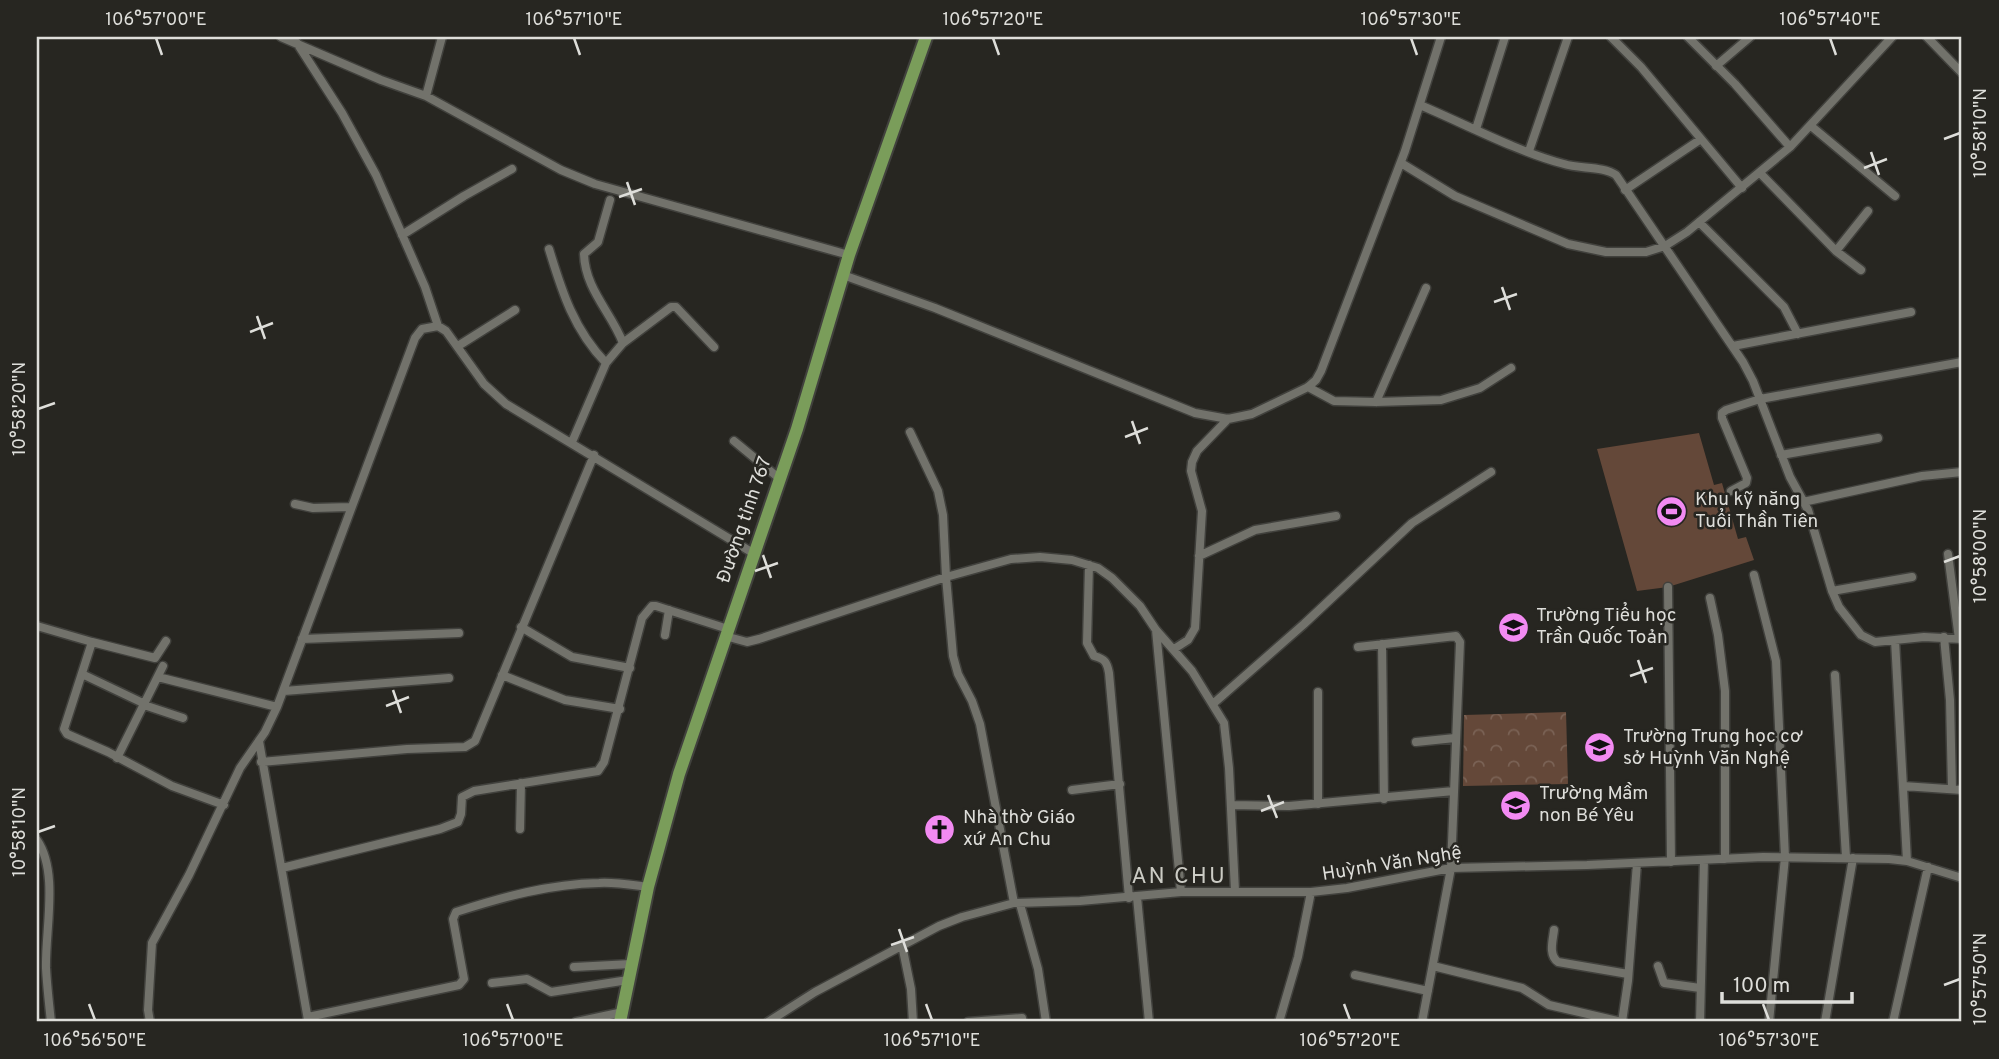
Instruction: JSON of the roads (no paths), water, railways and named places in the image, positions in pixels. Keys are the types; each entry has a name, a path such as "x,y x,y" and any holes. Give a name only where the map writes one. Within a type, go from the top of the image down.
{"main road":[{"name":"Đường tỉnh 767","path":"622,1017 648,887 679,774 780,480 849,255 926,37"}],"street":[{"path":"281,37 381,80 426,96 561,170 595,184 849,255"},
{"path":"426,96 442,37"},
{"path":"843,275 935,308 1195,413 1228,419 1252,414 1308,387 1321,371 1401,163 1441,37"},
{"path":"1476,129 1505,37"},
{"path":"1529,151 1568,37"},
{"path":"1611,37 1641,67 1742,188"},
{"path":"1688,37 1790,147"},
{"path":"1716,66 1750,37"},
{"path":"1401,163 1455,196 1569,244 1624,254 1646,252 1665,246 1699,222 1790,147 1892,37"},
{"path":"1927,37 1962,73"},
{"path":"297,43 342,113 376,175 425,287 438,326 446,331 458,346 484,384 506,404 753,553"},
{"path":"1420,105 1529,151 1581,169 1607,169 1616,175 1733,346 1753,381 1781,455 1814,525 1832,592 1839,607 1861,635 1875,642 1961,639 1948,554"},
{"path":"1811,127 1895,196"},
{"path":"1625,190 1701,139"},
{"path":"402,235 512,169"},
{"path":"1760,173 1836,251 1861,270"},
{"path":"610,200 598,242 583,254 593,291 615,324 623,343"},
{"path":"1836,251 1867,211"},
{"path":"1699,222 1784,307 1798,334"},
{"path":"549,250 570,314 587,342 606,363"},
{"path":"1376,402 1426,288"},
{"path":"572,442 606,363 623,343 674,306 714,347"},
{"path":"458,346 515,310"},
{"path":"1733,346 1911,312"},
{"path":"150,1022 148,1010 152,943 224,805 240,768 259,741 284,691 415,338 422,329 438,326"},
{"path":"1731,491 1746,483 1747,478 1722,413 1726,410 1760,399 1962,362"},
{"path":"1308,387 1334,401 1445,399 1480,388 1511,368"},
{"path":"1174,649 1188,640 1195,628 1202,511 1191,471 1192,463 1197,451 1228,419"},
{"path":"910,432 938,491 943,514 953,656 980,724 1017,903 1038,969 1046,1022"},
{"path":"1781,455 1878,438"},
{"path":"734,441 780,480"},
{"path":"261,762 407,749 465,747 475,741 594,455"},
{"path":"1214,703 1412,523 1491,472"},
{"path":"1803,502 1922,476 1962,472"},
{"path":"295,504 313,508 351,507"},
{"path":"1199,556 1255,530 1336,516"},
{"path":"282,868 439,829 458,821 463,797 467,794 602,769 642,618 652,606 669,610 747,642 946,577 1021,558 1062,559 1089,565 1112,578 1140,606 1214,703 1226,729 1235,891"},
{"path":"1089,565 1087,643 1094,656 1107,663 1149,1022"},
{"path":"1754,575 1776,661 1784,857 1769,1022"},
{"path":"1832,592 1912,577"},
{"path":"1668,587 1671,862"},
{"path":"1710,598 1725,691 1725,859"},
{"path":"665,635 669,610"},
{"path":"37,626 155,658 166,641"},
{"path":"521,627 572,657 630,668"},
{"path":"1156,630 1181,892"},
{"path":"302,639 459,633"},
{"path":"1358,647 1456,636 1458,639 1451,868 1422,1022"},
{"path":"1944,638 1950,699 1952,789"},
{"path":"1895,640 1907,861"},
{"path":"93,642 65,732 172,786 224,805"},
{"path":"1382,644 1384,799"},
{"path":"117,758 163,666"},
{"path":"82,674 145,705 183,718"},
{"path":"502,675 565,700 620,709"},
{"path":"1825,1022 1849,857 1835,675"},
{"path":"159,677 276,707"},
{"path":"284,691 449,678"},
{"path":"1318,692 1318,804"},
{"path":"1416,741 1455,738"},
{"path":"259,741 308,1020 459,985 464,979 453,919 456,912 531,890 565,885 602,883 648,887"},
{"path":"520,830 521,783"},
{"path":"1072,790 1120,784"},
{"path":"1903,786 1962,790"},
{"path":"1231,806 1318,804 1454,791"},
{"path":"37,840 48,869 46,968 51,1022"},
{"name":"Huỳnh Văn Nghệ","path":"768,1022 815,992 902,945 962,917 1017,903 1181,892 1311,892 1347,888 1451,868 1784,857 1849,857 1907,861 1962,878"},
{"path":"1700,1022 1704,860"},
{"path":"1433,966 1522,988 1549,1005 1622,1022 1637,863"},
{"path":"1893,1022 1927,867"},
{"path":"1279,1022 1298,957 1311,892"},
{"path":"1554,930 1552,953 1553,959 1558,962 1628,974"},
{"path":"902,945 911,989 913,1022"},
{"path":"574,967 631,964"},
{"path":"1658,966 1664,983 1700,988"},
{"path":"1355,975 1428,991"},
{"path":"492,983 527,979 551,992 628,980"},
{"path":"576,1022 622,1017"},
{"path":"968,1022 1021,1018"}],"place":[{"name":"Khu kỹ năng Tuổi Thần Tiên","path":"1672,511"},
{"name":"Trường Tiểu học Trần Quốc Toản","path":"1513,627"},
{"name":"Trường Trung học cơ sở Huỳnh Văn Nghệ","path":"1600,748"},
{"name":"Trường Mầm non Bé Yêu","path":"1516,805"},
{"name":"Nhà thờ Giáo xứ An Chu","path":"940,829"}],"district":[{"name":"AN CHU","path":"1179,877"}]}
